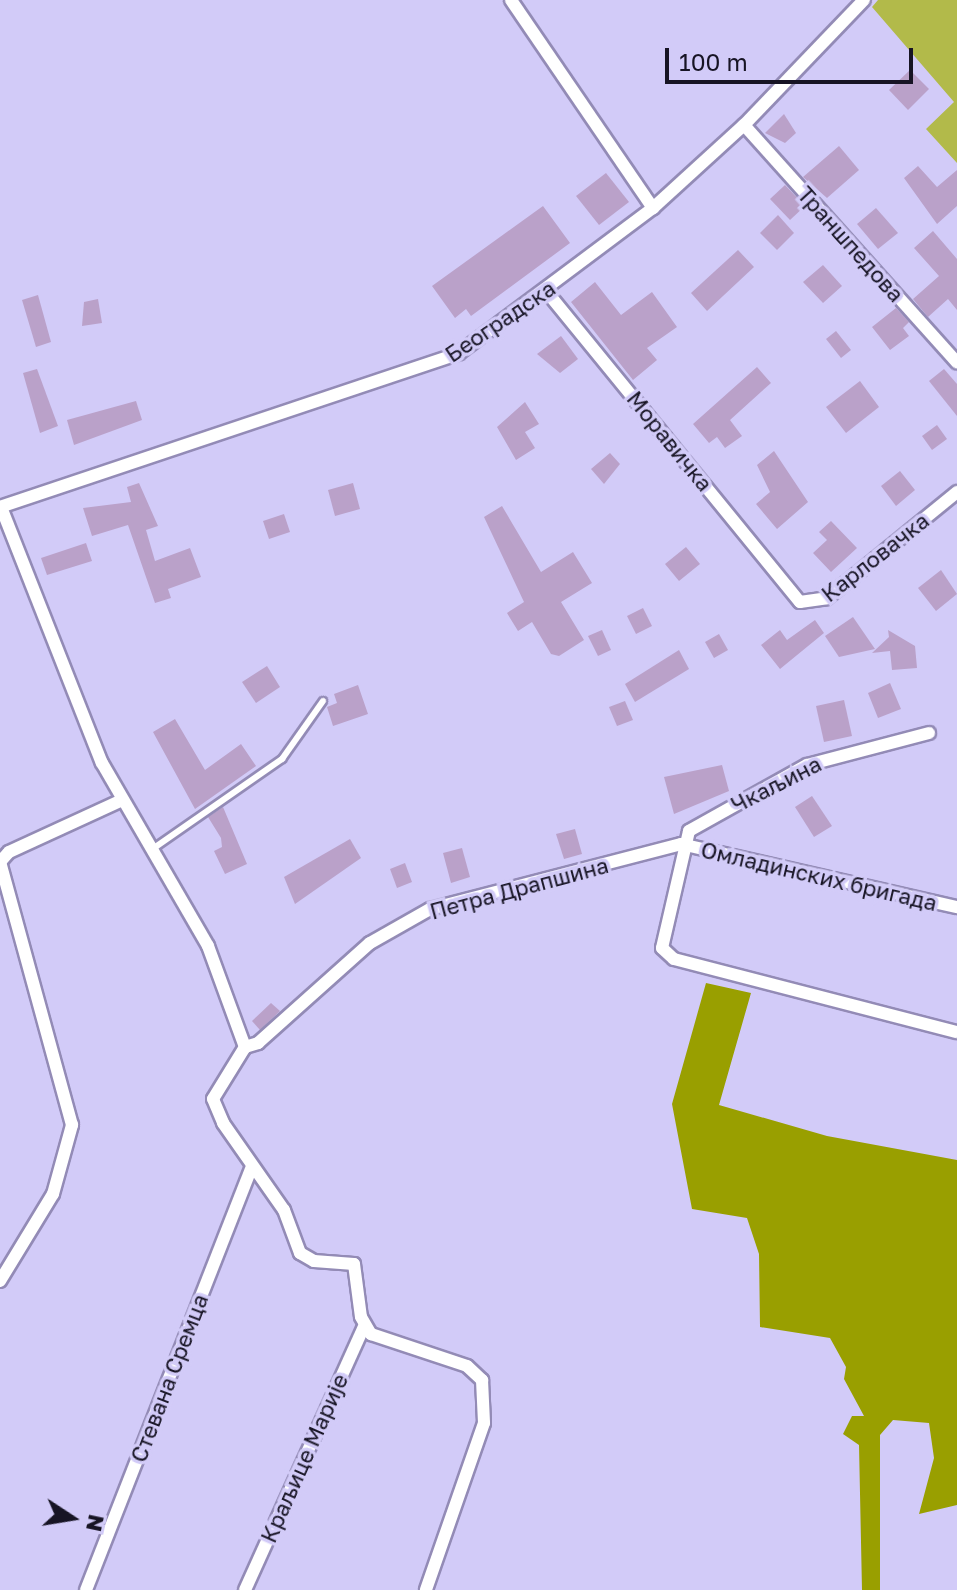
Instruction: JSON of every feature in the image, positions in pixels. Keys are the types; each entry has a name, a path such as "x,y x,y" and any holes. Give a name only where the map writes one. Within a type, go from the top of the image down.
{"street":[{"path":"511,0 653,208"},
{"name":"Београдска","path":"0,507 426,369 547,292 653,208 744,125 864,0"},
{"name":"Траншпедова","path":"744,125 957,362"},
{"name":"Моравичка","path":"547,292 790,592"},
{"name":"Карловачка","path":"790,592 808,604 827,598 957,492"},
{"path":"0,507 41,620 122,800 208,946 245,1047 213,1099 252,1166 280,1201 304,1257 354,1264 364,1327 390,1342 467,1366 482,1380 487,1396 472,1465 426,1590"},
{"name":"Чкаљина","path":"681,844 701,823 807,765 929,733"},
{"path":"0,1281 53,1194 72,1125 0,862 9,852 122,800"},
{"path":"681,844 664,954 957,1032"},
{"name":"Омладинских бригада","path":"681,844 957,907"},
{"name":"Петра Драпшина","path":"245,1047 370,943 430,909 681,844"},
{"name":"Стевана Сремца","path":"86,1590 252,1166"},
{"name":"Краљице Марије","path":"245,1590 364,1327"}],"lane":[{"path":"151,850 282,759 323,701"}],"green space":[{"path":"878,0 957,0 957,163 926,129 954,102 872,7"}],"shaded area":[{"path":"706,983 751,993 719,1105 827,1136 957,1160 957,1505 919,1514 934,1458 929,1423 893,1420 880,1435 880,1590 862,1590 859,1445 843,1434 852,1416 864,1416 844,1379 846,1367 830,1338 760,1327 759,1254 747,1218 692,1209 672,1104"}],"building":[{"path":"910,70 929,89 908,110 889,90"},
{"path":"784,114 796,133 785,143 765,133"},
{"path":"839,146 859,170 827,198 803,177"},
{"path":"918,166 937,187 957,170 957,206 937,224 904,178"},
{"path":"606,173 629,202 599,225 576,196"},
{"path":"785,185 805,206 790,220 770,199"},
{"path":"543,206 570,243 471,316 466,309 455,318 432,286"},
{"path":"876,208 898,233 878,249 857,224"},
{"path":"778,215 794,233 777,250 760,233"},
{"path":"933,231 957,259 957,310 948,299 928,317 913,299 939,276 914,248"},
{"path":"738,250 754,267 707,311 691,293"},
{"path":"823,265 842,286 823,303 803,282"},
{"path":"595,282 621,315 652,292 677,327 647,348 657,360 633,380 571,302"},
{"path":"38,295 51,342 36,347 22,300"},
{"path":"98,299 102,323 82,326 84,302"},
{"path":"896,308 909,322 903,328 909,336 890,350 872,327"},
{"path":"836,331 851,350 841,358 826,339"},
{"path":"561,336 578,359 560,373 537,354"},
{"path":"757,367 771,383 730,420 742,436 725,448 717,437 709,443 693,424"},
{"path":"37,369 58,426 40,433 23,373"},
{"path":"944,369 957,384 957,416 929,381"},
{"path":"860,381 879,407 846,433 826,407"},
{"path":"136,401 142,420 74,445 67,420"},
{"path":"525,402 539,424 525,432 535,448 516,460 497,427"},
{"path":"937,425 947,439 932,450 922,436"},
{"path":"774,451 808,502 777,529 756,504 770,492 757,465"},
{"path":"610,453 620,464 604,484 591,469"},
{"path":"900,471 915,490 896,506 881,486"},
{"path":"139,483 158,526 146,530 155,561 190,548 201,577 168,589 171,598 155,603 128,525 92,536 83,508 131,502 127,487"},
{"path":"353,483 360,509 335,516 328,490"},
{"path":"502,506 541,572 573,552 592,583 561,602 584,640 559,656 551,654 532,622 518,631 507,613 524,602 484,517"},
{"path":"284,514 290,532 269,539 263,521"},
{"path":"831,521 857,548 831,572 813,553 827,540 819,532"},
{"path":"86,543 92,561 47,575 41,558"},
{"path":"686,547 700,564 679,581 665,564"},
{"path":"941,570 957,594 936,611 918,588"},
{"path":"643,608 652,626 636,634 627,616"},
{"path":"853,617 875,649 839,657 825,636"},
{"path":"815,620 824,633 780,669 761,645 780,630 787,640"},
{"path":"602,630 611,650 598,656 588,636"},
{"path":"888,630 915,646 917,668 892,670 890,651 872,653 889,637"},
{"path":"719,634 728,650 714,658 705,642"},
{"path":"679,650 689,669 635,702 625,684"},
{"path":"267,666 280,687 256,703 242,682"},
{"path":"890,683 901,709 878,718 868,693"},
{"path":"358,685 368,714 333,726 327,707 337,703 334,694"},
{"path":"844,700 852,736 824,742 816,706"},
{"path":"625,701 633,720 617,726 609,707"},
{"path":"175,719 205,770 241,744 256,766 195,809 153,732"},
{"path":"722,765 729,791 674,814 664,777"},
{"path":"812,796 832,826 814,837 795,807"},
{"path":"223,807 247,864 225,874 214,851 222,847 221,838 208,817"},
{"path":"575,829 582,854 564,859 556,834"},
{"path":"350,839 361,858 295,904 284,877"},
{"path":"462,848 470,877 451,883 443,853"},
{"path":"405,863 412,882 397,888 390,869"},
{"path":"271,1003 280,1011 260,1030 252,1021"}]}
